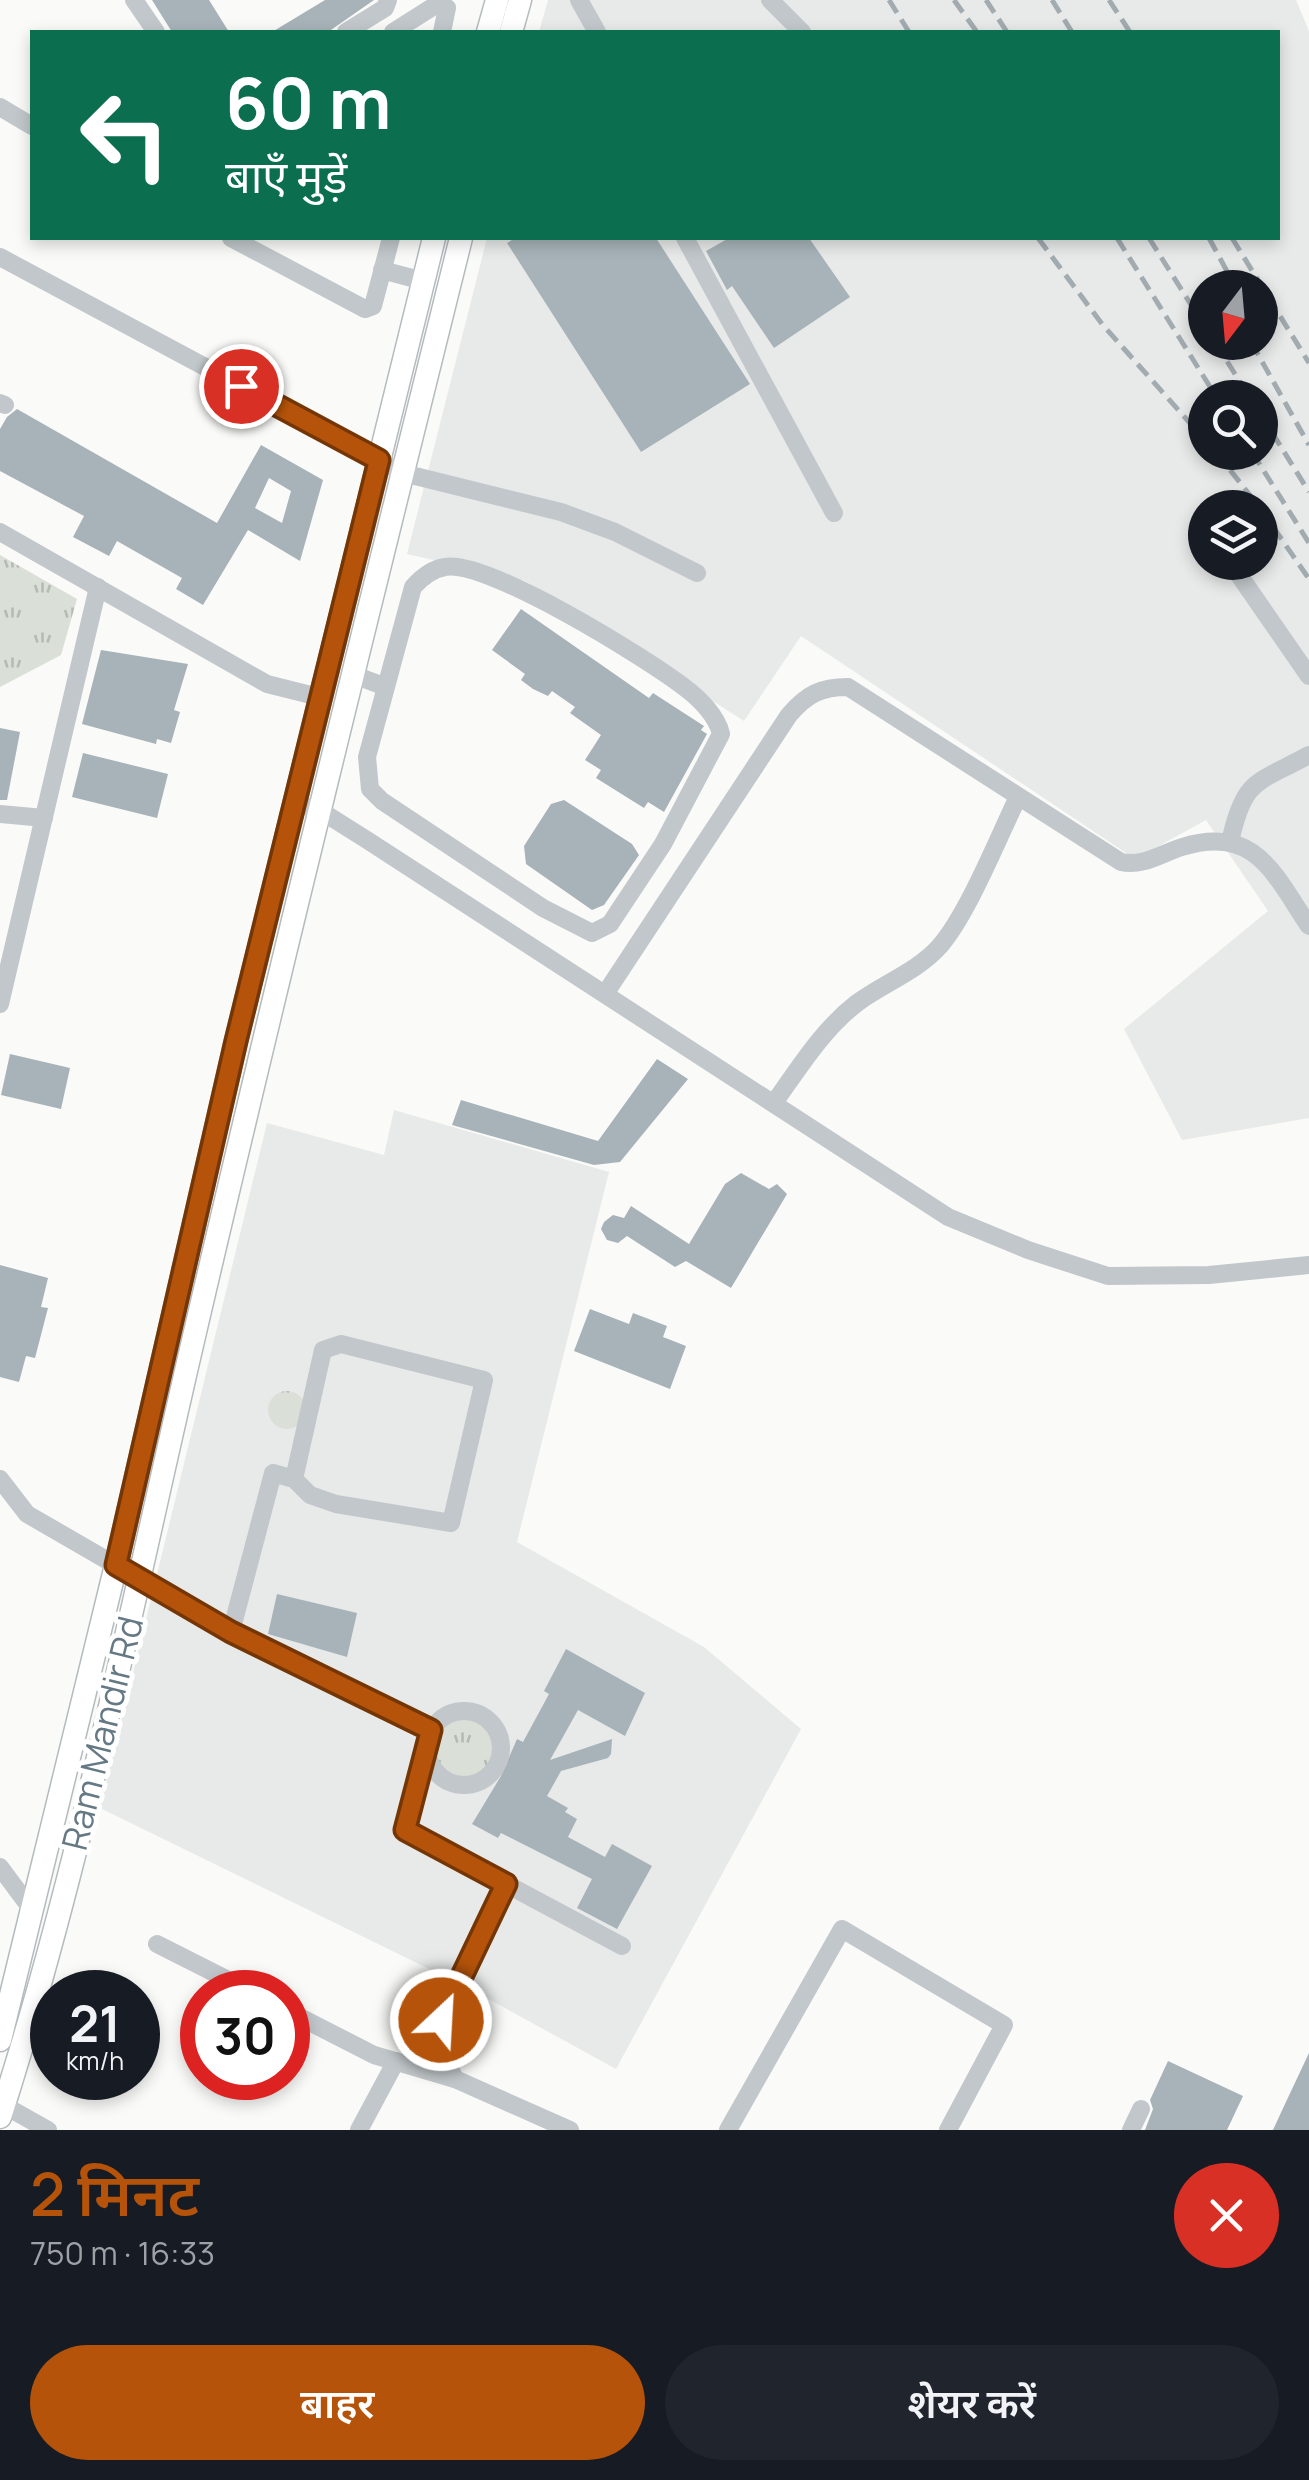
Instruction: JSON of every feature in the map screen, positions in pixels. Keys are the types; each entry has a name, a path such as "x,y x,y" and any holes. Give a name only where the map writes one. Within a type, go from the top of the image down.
{"main road":[{"path":"489,30 497,0"},
{"path":"512,30 520,0"},
{"path":"0,2040 116,1565 227,1078 433,240"},
{"name":"Ram Mandir Rd","path":"1,2108 53,1935 141,1579 198,1316 460,240"},
{"path":"423,281 448,288"},
{"path":"30,1918 53,1935"}],"street":[{"path":"134,0 155,30"},
{"path":"349,30 384,8 388,0"},
{"path":"770,0 800,30"},
{"path":"584,1 596,30"},
{"path":"396,30 440,3 446,5 447,11 442,30"},
{"path":"0,107 30,125"},
{"path":"235,240 364,309 373,306 390,240"},
{"path":"686,240 834,513"},
{"path":"0,257 403,472 561,512 615,532 696,574"},
{"path":"382,270 423,281"},
{"path":"0,532 267,684 323,698"},
{"path":"446,566 477,570 570,616 685,688 718,722 721,734 663,844 610,924 592,934 543,908 382,801 370,789 367,757 386,687 413,587 424,575 446,566"},
{"path":"1242,580 1309,676"},
{"path":"0,1004 98,587"},
{"path":"354,675 386,687"},
{"path":"604,994 789,715 803,699 824,687 848,687 1110,856 1130,864 1185,846 1230,842 1245,846 1266,864 1309,926"},
{"path":"1230,842 1243,795 1254,785 1306,762"},
{"path":"774,1104 834,1025 856,1004 916,968 941,945 1018,797"},
{"path":"294,802 321,812 948,1217 1028,1250 1108,1276 1209,1275 1309,1265"},
{"path":"0,814 44,818"},
{"path":"231,1632 272,1473 294,1479 310,1495 336,1504 451,1523 484,1380 341,1344 323,1350 294,1479"},
{"path":"0,1480 26,1514 231,1632 431,1730"},
{"path":"427,1756 445,1781 470,1785 490,1774 500,1754 496,1730 471,1712 446,1716 431,1730 405,1830 622,1946"},
{"path":"0,1867 30,1918"},
{"path":"455,2079 439,2046 441,2020 506,1884"},
{"path":"728,2130 842,1929 1004,2026 948,2130"},
{"path":"157,1944 208,1970"},
{"path":"310,2023 374,2056 455,2079 570,2130"},
{"path":"359,2130 396,2062"},
{"path":"1,2108 40,2126"},
{"path":"1132,2130 1141,2109"}],"shaded area":[{"path":"548,0 1296,0 1309,31 1309,1118 1182,1140 1124,1029 1268,911 1206,820 1135,859 801,636 744,721 525,581 407,554 486,240 1280,240 1280,30 540,30"},
{"path":"394,1110 609,1172 517,1542 704,1647 801,1729 616,2069 474,1991 100,1808 267,1123 384,1155"}],"green space":[{"path":"0,555 77,599 61,655 0,687"},
{"path":"287,1391 300,1397 306,1410 300,1423 287,1429 274,1423 268,1410 274,1397"},
{"path":"463,1716 485,1725 494,1747 485,1769 463,1778 441,1769 432,1747 441,1725"}],"building":[{"path":"152,0 209,0 228,30 171,30"},
{"path":"325,0 374,0 331,30 275,30"},
{"path":"657,240 750,384 641,452 507,243"},
{"path":"725,240 810,240 850,297 774,348 732,286 727,290 706,251"},
{"path":"17,409 217,523 261,445 323,480 300,561 248,530 203,605 176,589 182,578 117,541 109,556 73,537 84,516 0,471 0,429","holes":["269,478 291,491 282,523 255,508"]},
{"path":"521,609 649,698 653,693 704,726 701,730 707,734 664,812 648,802 644,808 596,778 601,770 585,760 601,735 570,713 575,707 552,691 548,696 533,689 521,680 525,674 492,650"},
{"path":"101,650 188,664 174,710 180,712 171,743 157,739 156,744 82,724"},
{"path":"0,728 20,732 7,800 0,800"},
{"path":"83,753 168,774 157,818 72,797"},
{"path":"564,800 632,844 639,855 604,905 592,910 526,864 524,846 551,804"},
{"path":"10,1054 70,1068 61,1109 1,1095"},
{"path":"657,1059 688,1079 620,1162 594,1165 452,1125 461,1100 598,1141"},
{"path":"741,1173 769,1189 777,1184 787,1194 731,1288 686,1261 675,1267 627,1236 618,1243 607,1240 601,1229 613,1215 624,1218 631,1206 689,1244 725,1184"},
{"path":"0,1265 48,1278 41,1307 48,1308 35,1358 26,1356 19,1382 0,1377"},
{"path":"590,1309 629,1324 633,1313 667,1326 663,1337 686,1346 670,1389 574,1351"},
{"path":"277,1594 357,1613 347,1657 268,1634"},
{"path":"566,1649 645,1693 625,1736 578,1710 550,1760 612,1739 608,1758 561,1771 547,1796 568,1808 565,1812 577,1819 568,1837 605,1857 612,1844 652,1866 617,1929 577,1908 592,1879 501,1833 498,1838 472,1824 501,1776 517,1739 523,1742 549,1694 544,1691"},
{"path":"1309,2053 1309,2130 1273,2130 1285,2104"},
{"path":"1168,2061 1243,2096 1227,2130 1145,2130 1153,2109 1150,2100"}],"railway":[{"path":"889,0 908,30"},
{"path":"954,0 976,30"},
{"path":"986,0 1006,30"},
{"path":"1052,0 1071,30"},
{"path":"1109,0 1129,30"},
{"path":"1039,240 1102,324 1188,421"},
{"path":"1118,240 1206,380"},
{"path":"1150,240 1188,300"},
{"path":"1210,240 1226,270"},
{"path":"1233,240 1309,363"},
{"path":"1226,360 1239,380"},
{"path":"1261,360 1309,445"},
{"path":"1278,442 1309,492"},
{"path":"1230,470 1246,490"},
{"path":"1263,470 1309,543"},
{"path":"1278,534 1309,579"}],"route":[{"path":"241,386 379,460 236,1041 116,1565 231,1632 431,1730 405,1830 506,1884 441,2020"}]}
